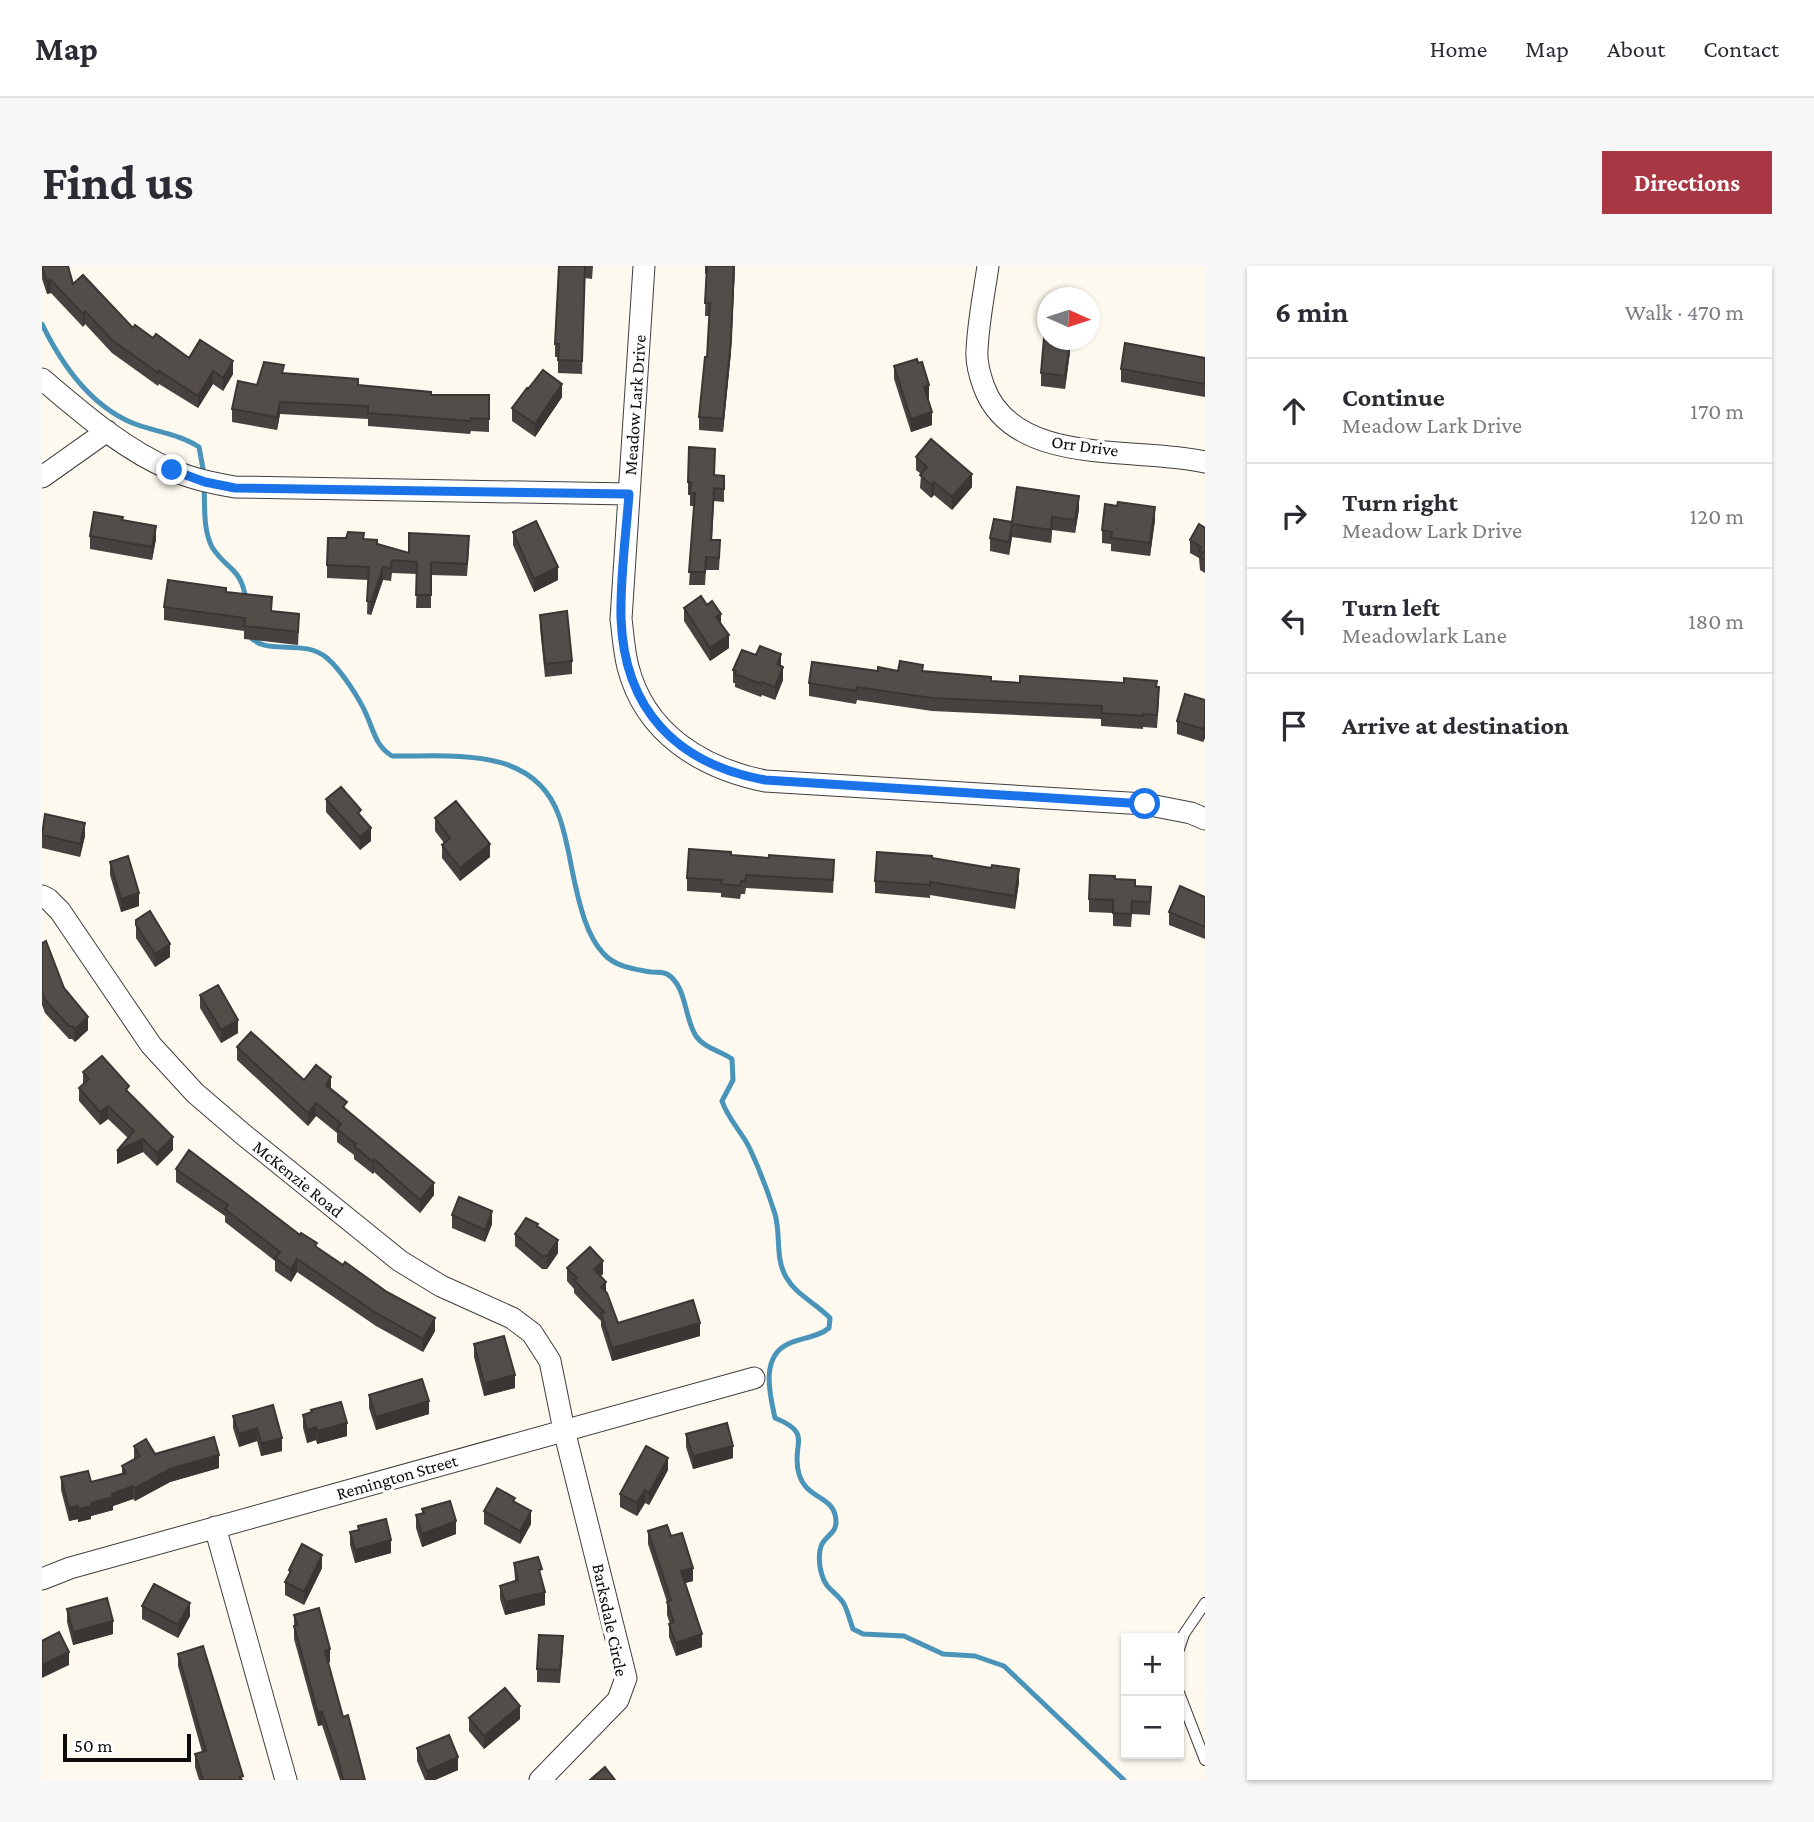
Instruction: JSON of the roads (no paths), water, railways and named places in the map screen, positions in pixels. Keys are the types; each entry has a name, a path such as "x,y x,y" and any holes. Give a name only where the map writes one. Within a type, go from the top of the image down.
{"street":[{"name":"Meadow Lark Drive","path":"643,266 621,619 628,667 639,696 658,724 679,745 706,763 736,775 765,780 1145,804 1191,813 1205,820"},
{"name":"Orr Drive","path":"988,266 977,352 979,374 987,395 1001,415 1018,430 1053,445 1205,462"},
{"path":"42,379 107,431 144,456 205,482 235,488 629,494"},
{"path":"42,477 107,431"},
{"name":"McKenzie Road","path":"42,896 60,911 151,1045 195,1093 400,1261 441,1286 512,1318 532,1333 550,1361 565,1430"},
{"name":"Remington Street","path":"42,1579 70,1568 215,1527 754,1378"},
{"name":"Barksdale Circle","path":"540,1780 618,1700 626,1678 565,1430"},
{"path":"215,1527 286,1780"}],"lane":[{"path":"1184,1634 1205,1603"},
{"path":"1180,1696 1205,1760"}],"waterway":[{"path":"42,324 69,370 93,397 122,418 185,439 199,447 204,474"},
{"path":"204,487 209,540 217,555 241,581 246,601"},
{"path":"248,634 264,645 306,649 327,658 350,685 379,743 392,756 489,760 511,766 531,777 547,793 562,824 582,911 597,946 608,958 619,964 638,970 665,973 673,979 682,994 696,1036 732,1059 733,1080 722,1101 749,1147 766,1189 777,1222 783,1270 795,1289 830,1318 829,1328 779,1350 773,1358 769,1377 775,1418 794,1429 798,1435 797,1464 803,1483 835,1513 835,1529 822,1544 820,1551 820,1568 826,1584 844,1604 853,1629 863,1634 904,1636 943,1654 975,1656 1004,1666 1124,1780"}]}
